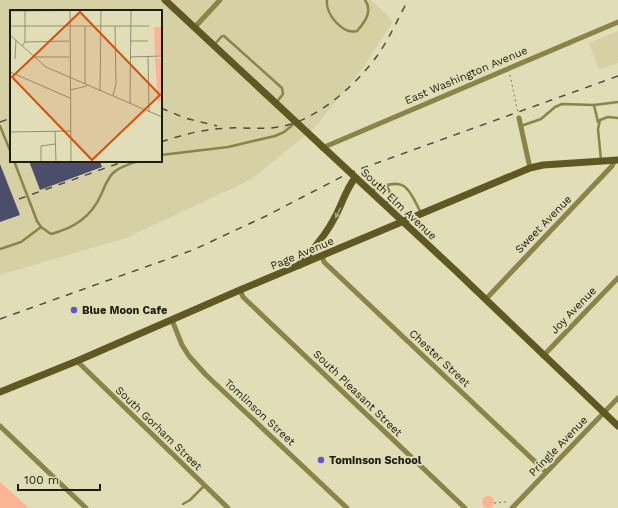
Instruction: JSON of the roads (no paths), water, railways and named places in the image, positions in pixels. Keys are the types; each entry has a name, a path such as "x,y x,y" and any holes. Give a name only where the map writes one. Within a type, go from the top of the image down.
{"street":[{"name":"South Elm Avenue","path":"165,0 295,123 403,222 618,426"},
{"path":"194,28 220,0"},
{"name":"East Washington Avenue","path":"322,148 618,22"},
{"path":"519,118 530,168"},
{"name":"Page Avenue","path":"0,392 77,361 240,290 298,267 530,168 543,165 616,161"},
{"name":"Sweet Avenue","path":"485,300 616,161"},
{"path":"298,267 314,250 328,231 342,205 350,183 355,178"},
{"name":"Chester Street","path":"322,256 324,262 546,472"},
{"name":"Joy Avenue","path":"543,356 618,278"},
{"name":"South Pleasant Street","path":"240,290 243,297 465,508"},
{"name":"Tomlinson Street","path":"172,320 182,345 189,356 206,375 347,508"},
{"name":"South Gorham Street","path":"77,361 228,508"},
{"name":"Pringle Avenue","path":"512,508 618,398"},
{"path":"0,426 86,508"}],"lane":[{"path":"327,0 326,6 334,18 345,29 352,32 357,31 367,16 368,4 365,0"},
{"path":"214,46 222,36 224,36 282,88 283,94 275,104"},
{"path":"520,126 540,119 555,107 562,104 594,105 618,102"},
{"path":"594,105 598,123 602,162"},
{"path":"598,123 602,118 618,118"},
{"path":"162,155 228,147 275,136 284,132 295,123"},
{"path":"0,126 10,151"},
{"path":"14,162 41,227 51,234 73,226 83,220 93,210 108,178 113,173 136,162"},
{"path":"370,192 386,185 400,184 408,188 421,214"},
{"path":"385,206 390,198 390,192 386,185"},
{"path":"0,249 21,242 41,227"},
{"path":"183,504 190,500 205,485"}],"railway":[{"path":"162,142 186,134 211,129 278,127 292,124 320,110 346,90 377,56 386,43 408,0"},
{"path":"0,319 193,250 266,216 349,173 618,76"},
{"path":"162,108 185,118 217,126"},
{"path":"0,122 10,118"},
{"path":"19,199 122,162"}],"place":[{"name":"Blue Moon Cafe","path":"74,310"},
{"name":"Tominson School","path":"321,460"}]}
